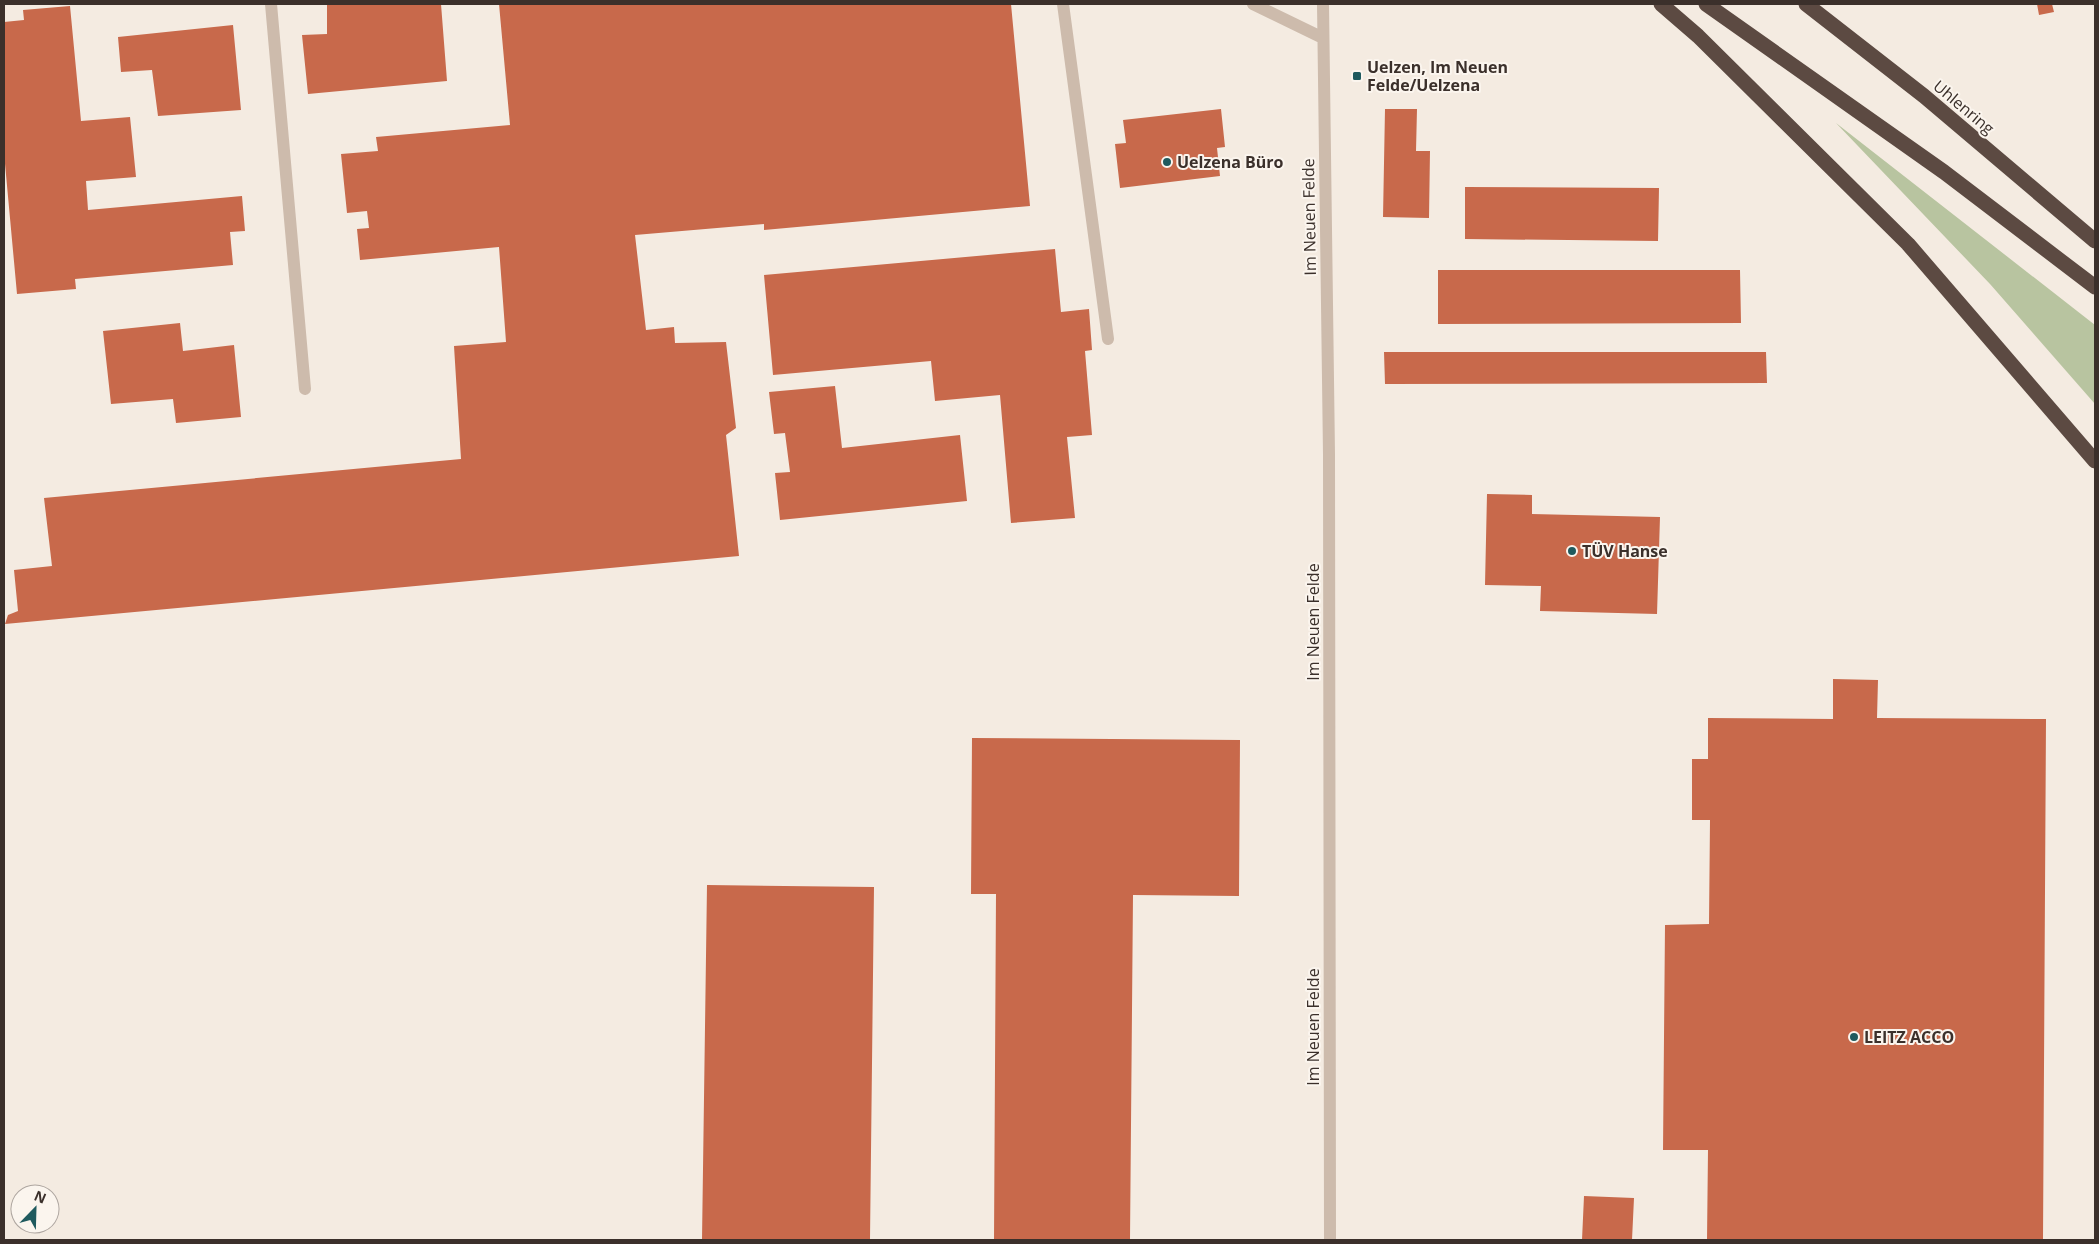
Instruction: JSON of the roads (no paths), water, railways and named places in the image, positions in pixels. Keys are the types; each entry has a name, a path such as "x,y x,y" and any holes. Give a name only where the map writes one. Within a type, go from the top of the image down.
{"highway":[{"path":"1661,4 1698,36 1908,244 2095,461"},
{"path":"1706,4 1944,172 2095,286"},
{"name":"Uhlenring","path":"1806,4 1924,96 2095,241"}],"street":[{"path":"272,4 305,389"},
{"path":"1063,4 1108,340"},
{"path":"1253,4 1323,38"},
{"name":"Im Neuen Felde","path":"1323,4 1329,454 1330,1240"}],"place":[{"name":"Uelzen, Im Neuen Felde/Uelzena","path":"1357,76"},
{"name":"Uelzena Büro","path":"1167,162"},
{"name":"TÜV Hanse","path":"1572,551"},
{"name":"LEITZ ACCO","path":"1854,1037"}]}
